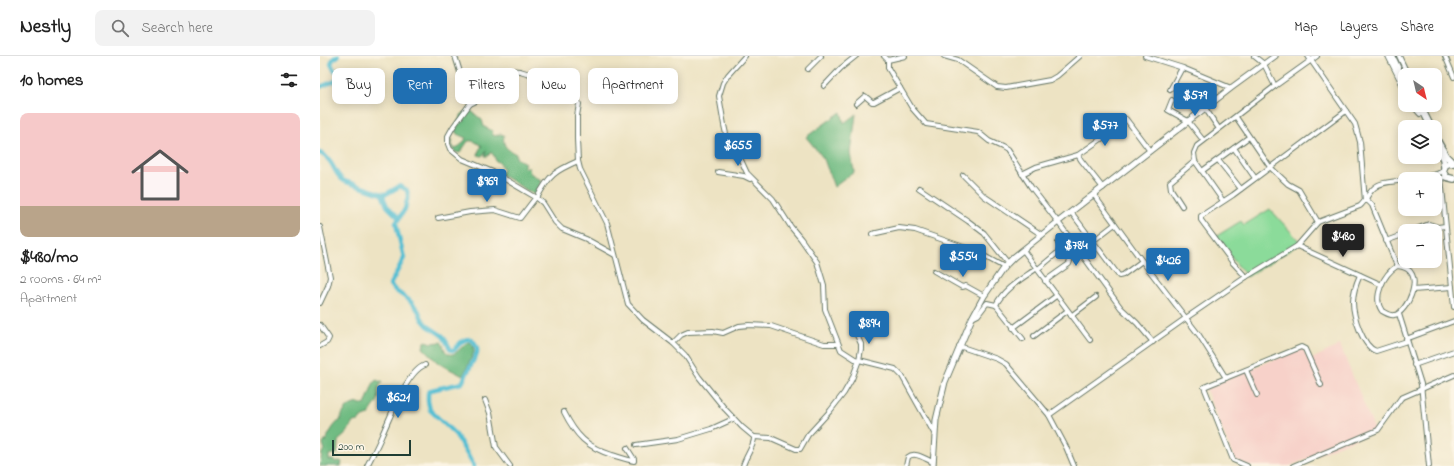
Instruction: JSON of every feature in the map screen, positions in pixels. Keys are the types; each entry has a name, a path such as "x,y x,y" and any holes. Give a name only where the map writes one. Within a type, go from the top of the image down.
{"highway":[{"path":"1392,56 1398,68"},
{"path":"1397,56 1403,68"},
{"path":"1420,114 1423,120"},
{"path":"1442,149 1446,156 1453,162"},
{"path":"1442,159 1443,169 1449,179"},
{"path":"1443,169 1446,164 1453,162"}],"main road":[{"path":"933,464 934,433 945,382 972,318 984,296 1004,267 1058,222 1231,88 1275,56"}],"street":[{"path":"455,56 459,68"},
{"path":"745,56 725,79 719,96 727,140 752,180"},
{"path":"808,69 822,56"},
{"path":"824,86 841,68 856,56"},
{"path":"884,56 888,60 888,68 912,108 926,124 978,132 989,141 1007,150 1022,174 1121,308 1137,323 1153,342"},
{"path":"888,60 905,56"},
{"path":"944,56 957,58 992,84 1002,88 1050,80 1058,76 1080,56"},
{"path":"1145,56 1182,68 1231,88"},
{"path":"1254,56 1264,64 1275,86"},
{"path":"1308,56 1356,124 1365,200 1372,205 1397,266 1390,272 1382,285 1378,302 1382,311 1394,315 1399,314 1405,307 1413,290 1414,282 1413,276 1406,268"},
{"path":"1223,201 1195,161 1195,149 1203,140 1317,56"},
{"path":"1388,56 1398,76"},
{"path":"1445,56 1453,70 1454,77"},
{"path":"1170,90 1182,68"},
{"path":"519,72 533,75 554,90 577,99 579,104 577,124 578,161 580,169 607,223 628,304 642,320 686,355 699,377 733,419 754,436 771,438 796,449 800,449 808,435 830,411 844,393 852,379 859,360 861,344 856,333"},
{"path":"856,104 865,96 874,102 900,88"},
{"path":"1172,100 1168,110 1188,121 1203,140"},
{"path":"470,104 448,136 448,144 450,149 462,159 493,172 536,197 543,203 555,222 562,229 586,239 615,255"},
{"path":"1205,108 1219,129"},
{"path":"1246,277 1233,263 1201,218 1202,216 1346,111"},
{"path":"1236,117 1270,167 1288,184 1299,190 1318,222"},
{"path":"1022,174 1036,167 1078,155 1104,137 1118,122 1124,118 1150,151"},
{"path":"1202,171 1249,137"},
{"path":"1234,148 1255,178"},
{"path":"1078,155 1103,188"},
{"path":"1218,160 1241,189"},
{"path":"438,218 470,212 495,210 520,218 551,176 557,171 578,161"},
{"path":"1182,206 1171,189 1170,182 1195,161"},
{"path":"1439,172 1443,169"},
{"path":"718,172 744,176 768,192 791,227 802,239 817,262 824,285 825,309 838,344 844,353 859,360 896,369 902,376 934,433"},
{"path":"963,175 984,196 1042,235"},
{"path":"1449,179 1445,226 1454,307"},
{"path":"1049,415 1246,277 1297,246 1318,222 1360,206 1377,185 1398,181"},
{"path":"919,188 968,220 984,233 1008,263"},
{"path":"1094,195 1199,335 1226,378"},
{"path":"1071,212 1119,276 1123,275 1142,261"},
{"path":"1092,241 1115,224"},
{"path":"320,227 330,281 320,303"},
{"path":"872,234 899,228 915,230 975,251 1004,267"},
{"path":"1386,241 1398,237"},
{"path":"1045,281 1069,264 1069,258 1058,243"},
{"path":"1297,246 1382,285"},
{"path":"996,305 1006,291 1062,249"},
{"path":"1023,250 1090,340"},
{"path":"934,271 962,287 966,286 984,296"},
{"path":"1360,275 1353,294 1354,310 1361,332 1371,350 1376,351 1454,321"},
{"path":"1413,290 1452,287"},
{"path":"1013,328 1056,296"},
{"path":"1071,316 1096,297"},
{"path":"972,318 978,315 987,303 996,305 1023,339"},
{"path":"1034,336 1068,311"},
{"path":"1399,314 1421,384 1429,466"},
{"path":"320,325 329,338 327,342 320,346"},
{"path":"672,343 681,335 688,332 713,331 723,333 739,326 749,325 771,326 824,344 838,344"},
{"path":"959,346 997,359 1006,364 1049,415 1066,446 1074,466"},
{"path":"1247,466 1233,460 1204,387 1301,347 1306,349 1321,385"},
{"path":"1414,365 1454,351"},
{"path":"367,466 407,383 419,368 425,364"},
{"path":"1246,370 1257,395"},
{"path":"1293,466 1378,430 1397,401 1405,396 1454,375"},
{"path":"485,400 490,413 496,447 510,466"},
{"path":"564,412 575,432 586,443 604,452 634,461"},
{"path":"636,445 678,440 711,429 733,419"},
{"path":"743,466 753,443 754,436"},
{"path":"627,448 634,459 634,466"},
{"path":"906,466 908,457 912,455 917,455 933,464"}],"shaded area":[{"path":"1340,345 1375,431 1290,466 1247,466 1235,461 1205,387 1303,348 1310,360"}],"green space":[{"path":"469,109 482,120 484,127 493,131 492,134 495,136 500,134 504,135 504,144 507,148 516,154 516,158 525,163 524,167 529,168 530,173 541,180 540,190 535,195 500,174 503,171 500,163 496,161 491,152 488,156 485,156 486,151 482,156 478,155 482,146 477,143 468,141 460,153 455,152 451,147 451,138 453,141 453,147 456,149 466,138 457,134 454,129 462,114"},
{"path":"841,112 844,123 856,114 851,153 854,172 834,187 824,159 806,137"},
{"path":"1270,209 1301,243 1247,277 1215,237 1241,221 1244,225"},
{"path":"426,341 431,343 441,342 446,352 450,354 453,354 470,342 473,346 474,352 463,376 438,363 423,348"},
{"path":"376,380 382,382 379,387 380,389 378,390 378,401 369,415 361,418 359,421 353,422 347,433 338,441 337,454 329,455 329,460 342,462 341,466 320,466 322,453 325,450 323,444 333,428 337,422 340,421 346,409 356,404 365,405"}],"waterway":[{"path":"320,87 340,78 340,74 334,70 331,64 333,59 338,56"},
{"path":"320,153 328,159 337,174 344,181 382,194 386,194 400,186 407,190 408,196 405,209 396,223 404,258 390,285 409,300 418,310 422,319 428,326 443,336 451,350 454,350 461,342 468,339 471,339 476,345 477,353 462,383 431,390 428,393 430,410 456,435 474,466"},
{"path":"382,194 387,206 399,218"}]}
